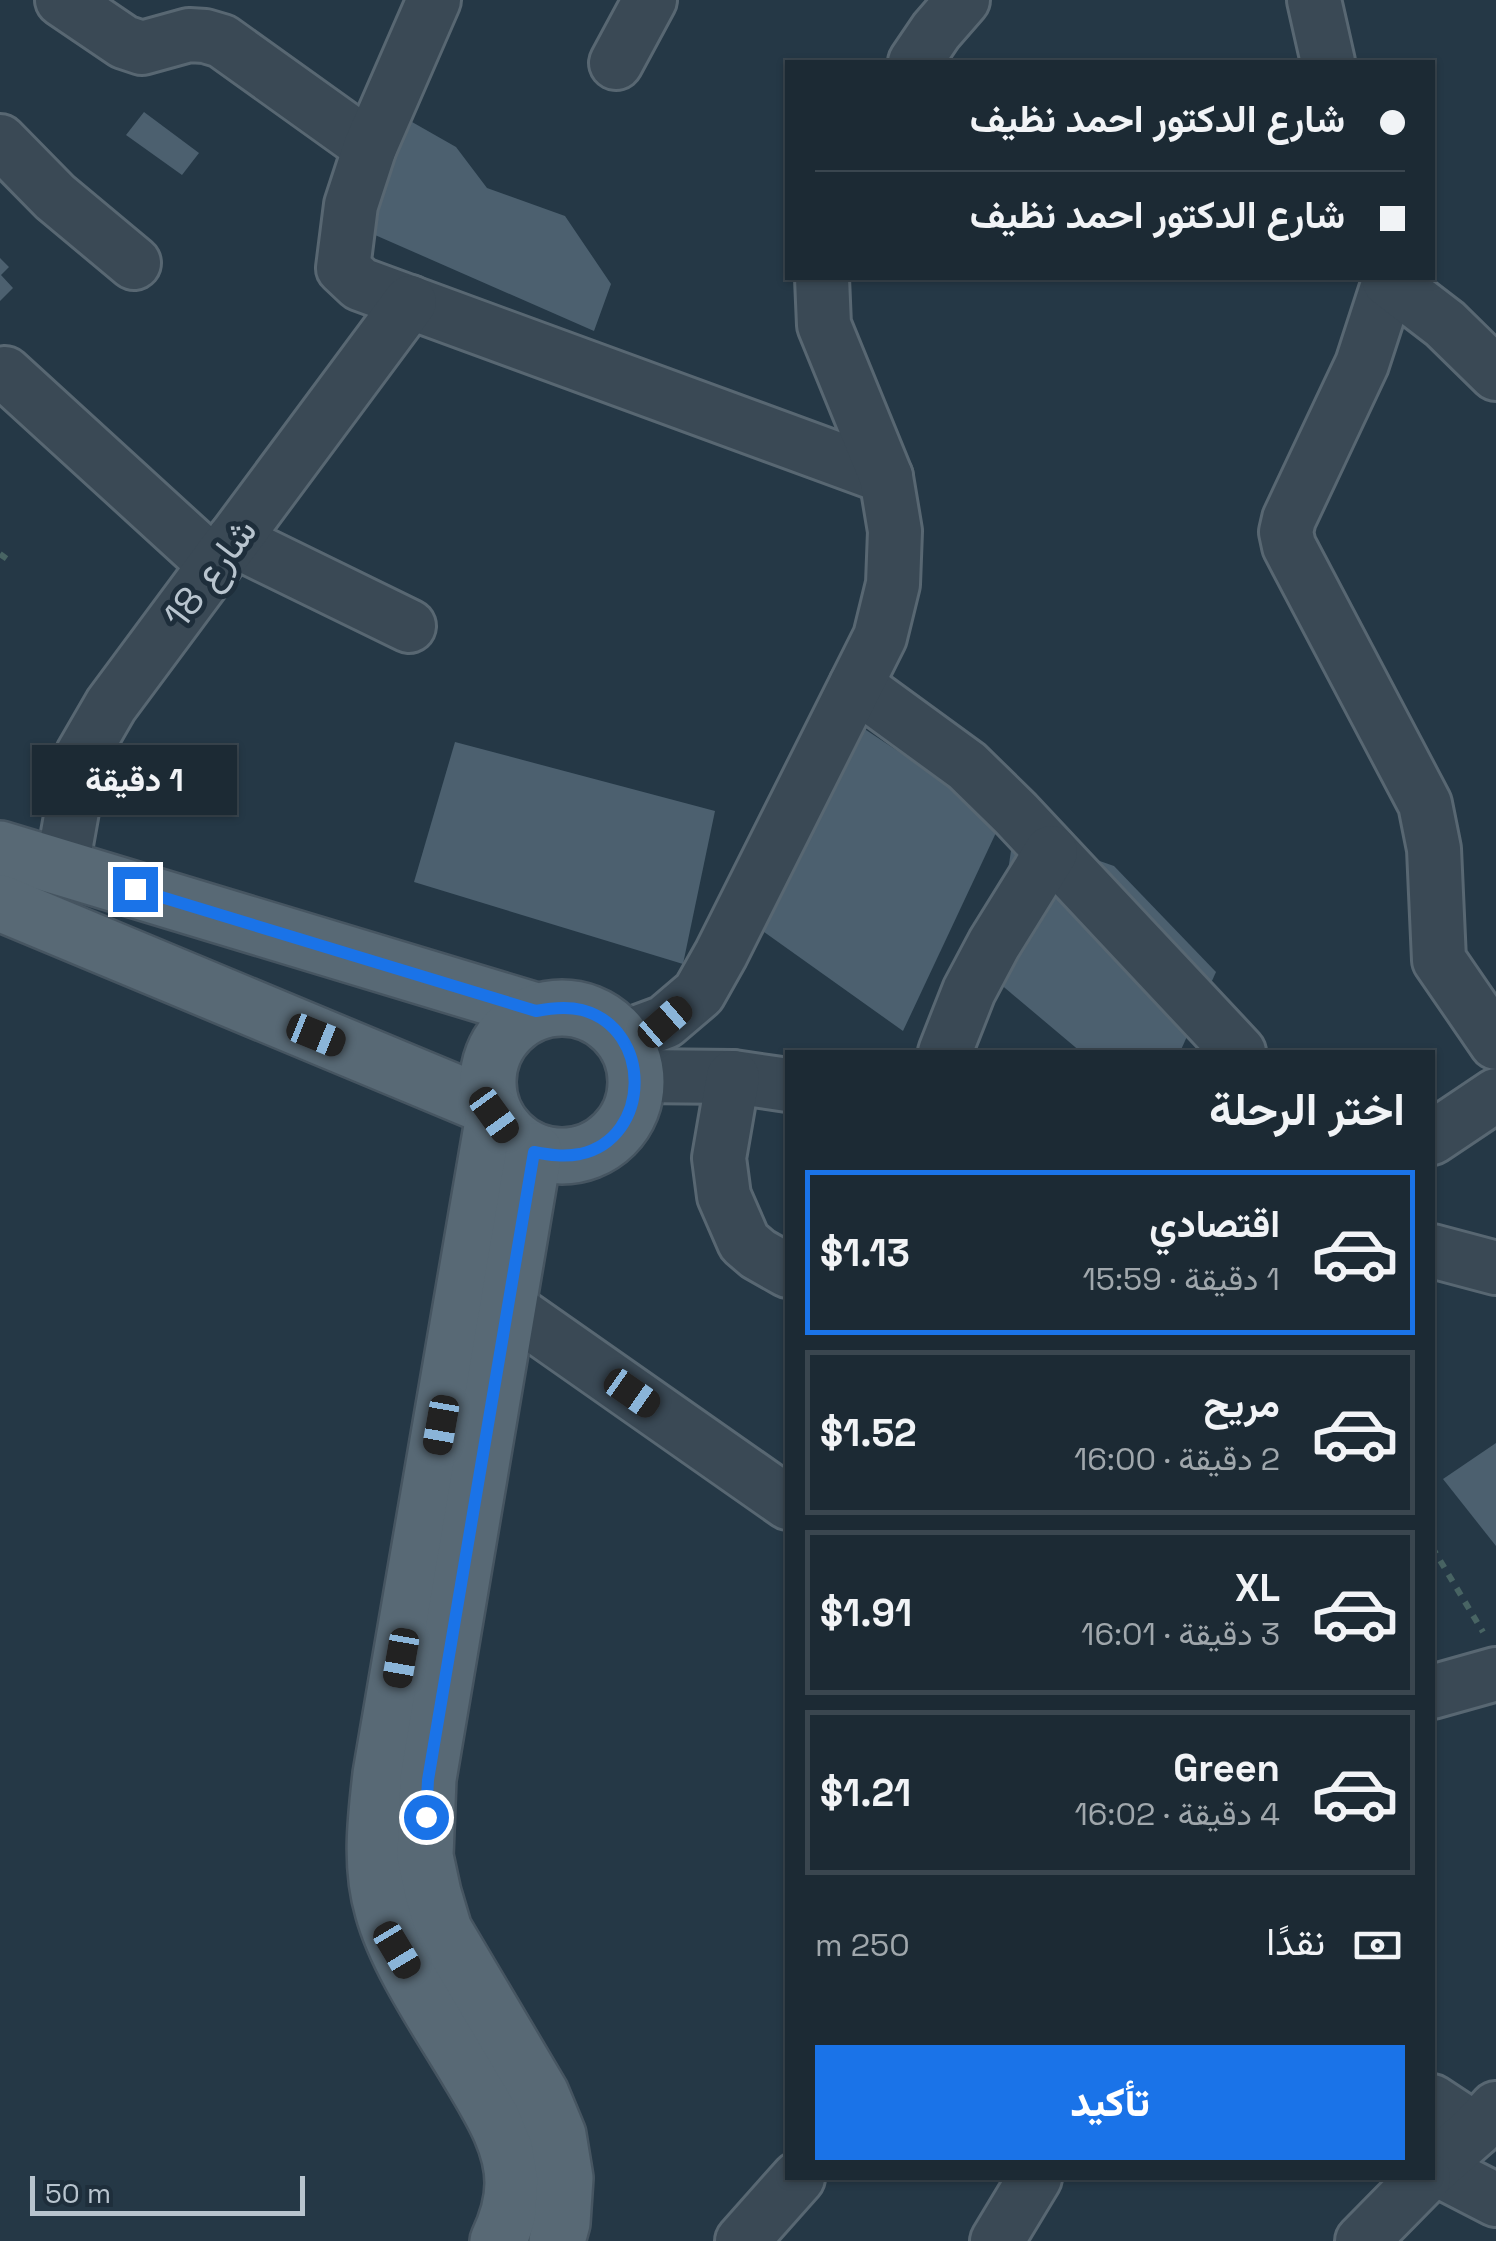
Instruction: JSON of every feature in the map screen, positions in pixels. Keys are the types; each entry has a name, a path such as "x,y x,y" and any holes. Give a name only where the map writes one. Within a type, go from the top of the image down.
{"main road":[{"path":"0,849 536,1011"},
{"path":"0,903 493,1112 510,1137 534,1152 558,1156 583,1153 606,1142 624,1124 634,1102 630,1057 606,1021 584,1010 560,1007 536,1011 511,1027 493,1051 487,1080 493,1112 376,1818 382,1908 397,1950 493,2113 506,2144 513,2181 509,2218 498,2241"},
{"path":"534,1152 428,1780 426,1856 444,1930 541,2094 558,2135 565,2178 557,2241"}],"street":[{"path":"62,0 124,42 142,48 189,35 222,41 370,147"},
{"path":"434,0 370,147 351,205 343,268 360,284 886,477"},
{"path":"616,64 650,0"},
{"path":"916,60 963,0"},
{"path":"1314,0 1328,60"},
{"path":"0,142 55,198 134,263"},
{"path":"630,1057 699,993 880,637 893,584 895,531 886,477 824,325 822,280"},
{"path":"1388,280 1362,364 1302,488 1286,532 1289,546 1426,804 1434,849 1439,960 1496,1043"},
{"path":"1389,280 1445,324 1496,374"},
{"name":"شارع 18","path":"62,867 82,755 112,705 410,302"},
{"path":"5,373 224,553 410,626"},
{"path":"856,685 968,766 1237,1050"},
{"path":"945,1050 994,944 1051,852"},
{"path":"630,1057 785,1085"},
{"path":"733,1077 718,1158 724,1196 744,1242 785,1269"},
{"path":"1435,1136 1496,1095"},
{"path":"1435,1252 1496,1268"},
{"path":"506,1306 785,1501"},
{"path":"1435,1690 1491,1657"},
{"path":"1435,2103 1486,2119 1435,2167"},
{"path":"1435,2170 1496,2200"},
{"path":"742,2241 796,2180"},
{"path":"996,2241 1033,2180"},
{"path":"1362,2241 1422,2180"}],"path":[{"path":"1435,1553 1491,1657"}],"building":[{"path":"144,112 199,153 182,175 126,135"},
{"path":"405,118 456,147 487,188 565,216 611,284 594,331 375,235 384,180"},
{"path":"0,258 9,267 1,275 13,288 0,301"},
{"path":"863,728 1002,820 903,1031 757,927"},
{"path":"455,742 715,811 683,964 414,882"},
{"path":"1014,831 1114,866 1216,972 1181,1050 1079,1050 992,977"},
{"path":"1496,1443 1496,1546 1443,1479"}],"route":[{"path":"135,889 536,1011 560,1007 584,1010 606,1021 632,1056 637,1076 634,1102 624,1124 606,1142 583,1153 558,1156 534,1152 428,1780 426,1817"}]}
